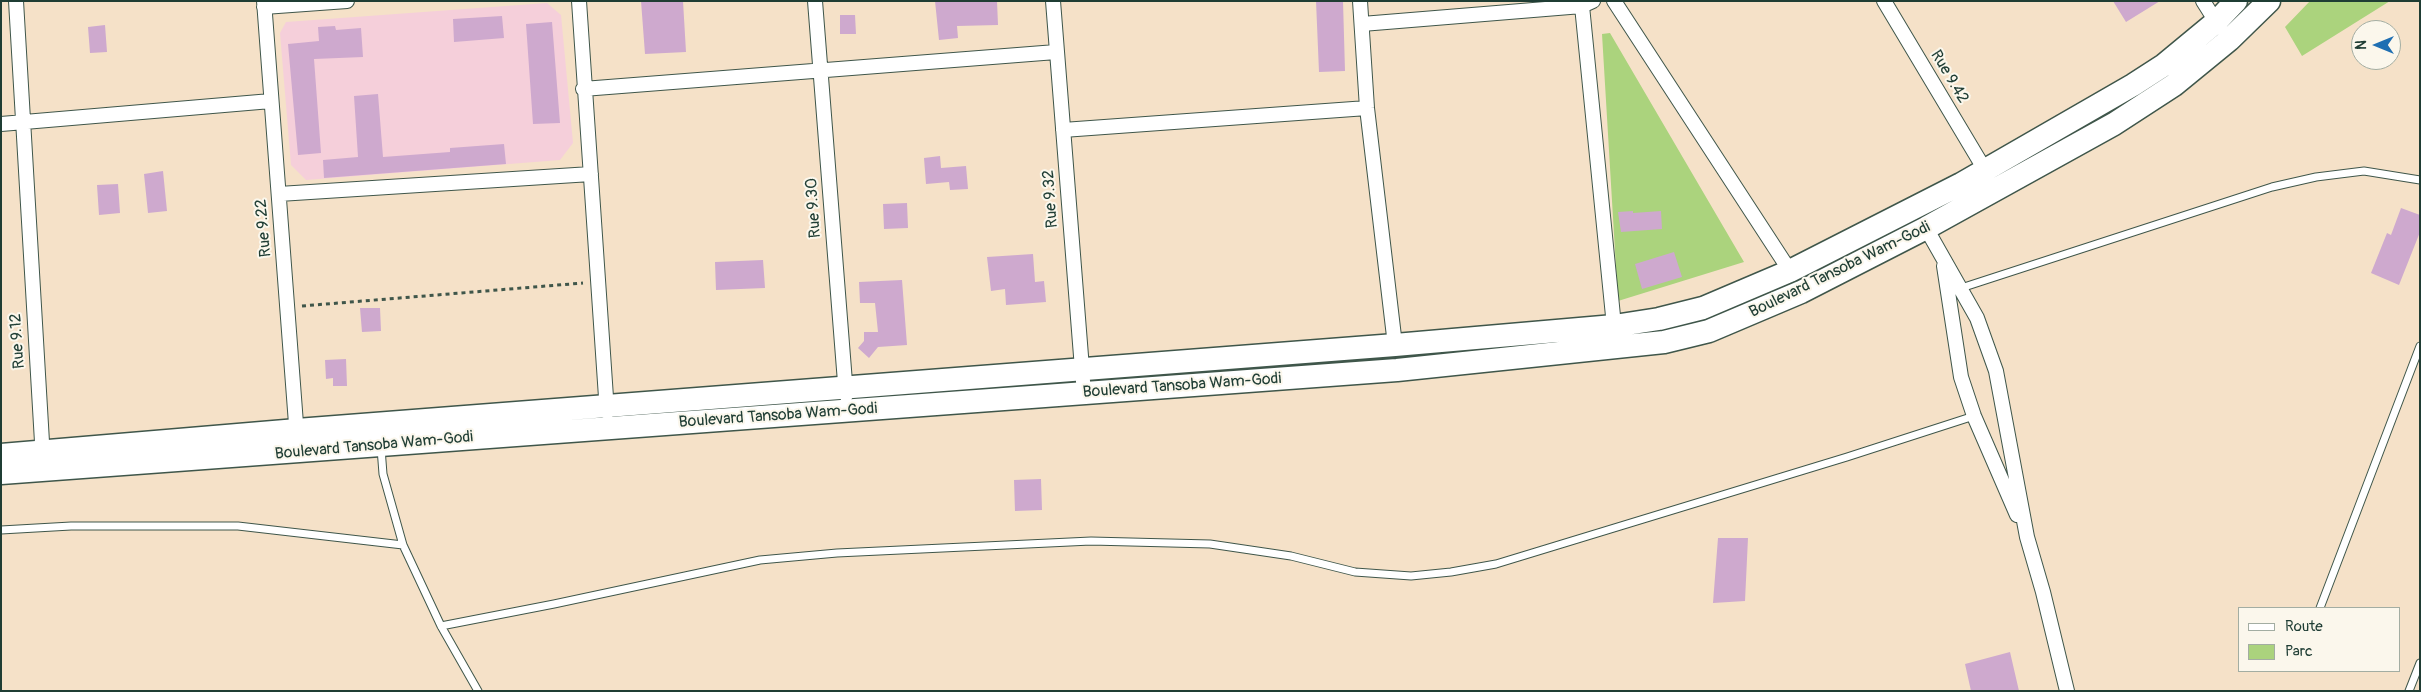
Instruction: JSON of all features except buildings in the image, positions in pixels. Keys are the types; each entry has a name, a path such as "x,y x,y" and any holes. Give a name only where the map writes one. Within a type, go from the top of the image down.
{"main road":[{"name":"Boulevard Tansoba Wam-Godi","path":"846,400 1082,370 1614,326 1659,319 1703,308 1790,271 1985,170 2134,85 2164,64 2216,22 2236,1"},
{"name":"Boulevard Tansoba Wam-Godi","path":"1,473 43,460 297,430 607,418 846,400 1084,394 1387,371 1664,342 1709,331 1793,296 1926,228 2114,124 2174,85 2229,40 2269,1"},
{"name":"Boulevard Tansoba Wam-Godi","path":"1,455 43,460 297,452 607,418"}],"street":[{"name":"Rue 9.12","path":"16,1 43,460"},
{"path":"264,4 347,1"},
{"path":"579,1 583,89 591,174 607,418"},
{"name":"Rue 9.30","path":"816,1 846,400"},
{"name":"Rue 9.32","path":"1053,1 1084,394"},
{"path":"1360,1 1367,108 1395,345"},
{"path":"1614,1 1790,271"},
{"name":"Rue 9.42","path":"1884,1 1985,170"},
{"path":"2203,1 2229,40"},
{"name":"Rue 9.22","path":"264,4 288,307 297,452"},
{"path":"1362,24 1588,4 1614,326"},
{"path":"583,89 1056,52"},
{"path":"1,124 271,101"},
{"path":"1063,130 1367,108"},
{"path":"279,194 591,174"},
{"path":"1926,228 1942,258 1955,290 1977,318 1996,371 2027,538 2043,592 2067,691"},
{"path":"1955,290 1961,377 1974,416 2027,538"}],"lane":[{"path":"1955,290 2280,185 2316,177 2364,171 2420,180"},
{"path":"2320,607 2420,346"},
{"path":"441,626 760,560 837,553 1090,541 1210,544 1290,556 1355,572 1410,576 1451,572 1496,564 1847,457 1974,416"},
{"path":"380,444 382,474 403,545 441,626 478,691"},
{"path":"1,530 71,526 238,526 403,545"},
{"path":"2409,691 2420,663"}],"path":[{"path":"288,307 598,282"}],"shaded area":[{"path":"547,3 561,15 573,143 560,160 306,180 291,165 280,33 286,22"}],"green space":[{"path":"2310,1 2390,1 2360,20 2351,20 2351,25 2302,56 2285,27"},
{"path":"1610,33 1744,262 1618,301 1602,34"}]}
